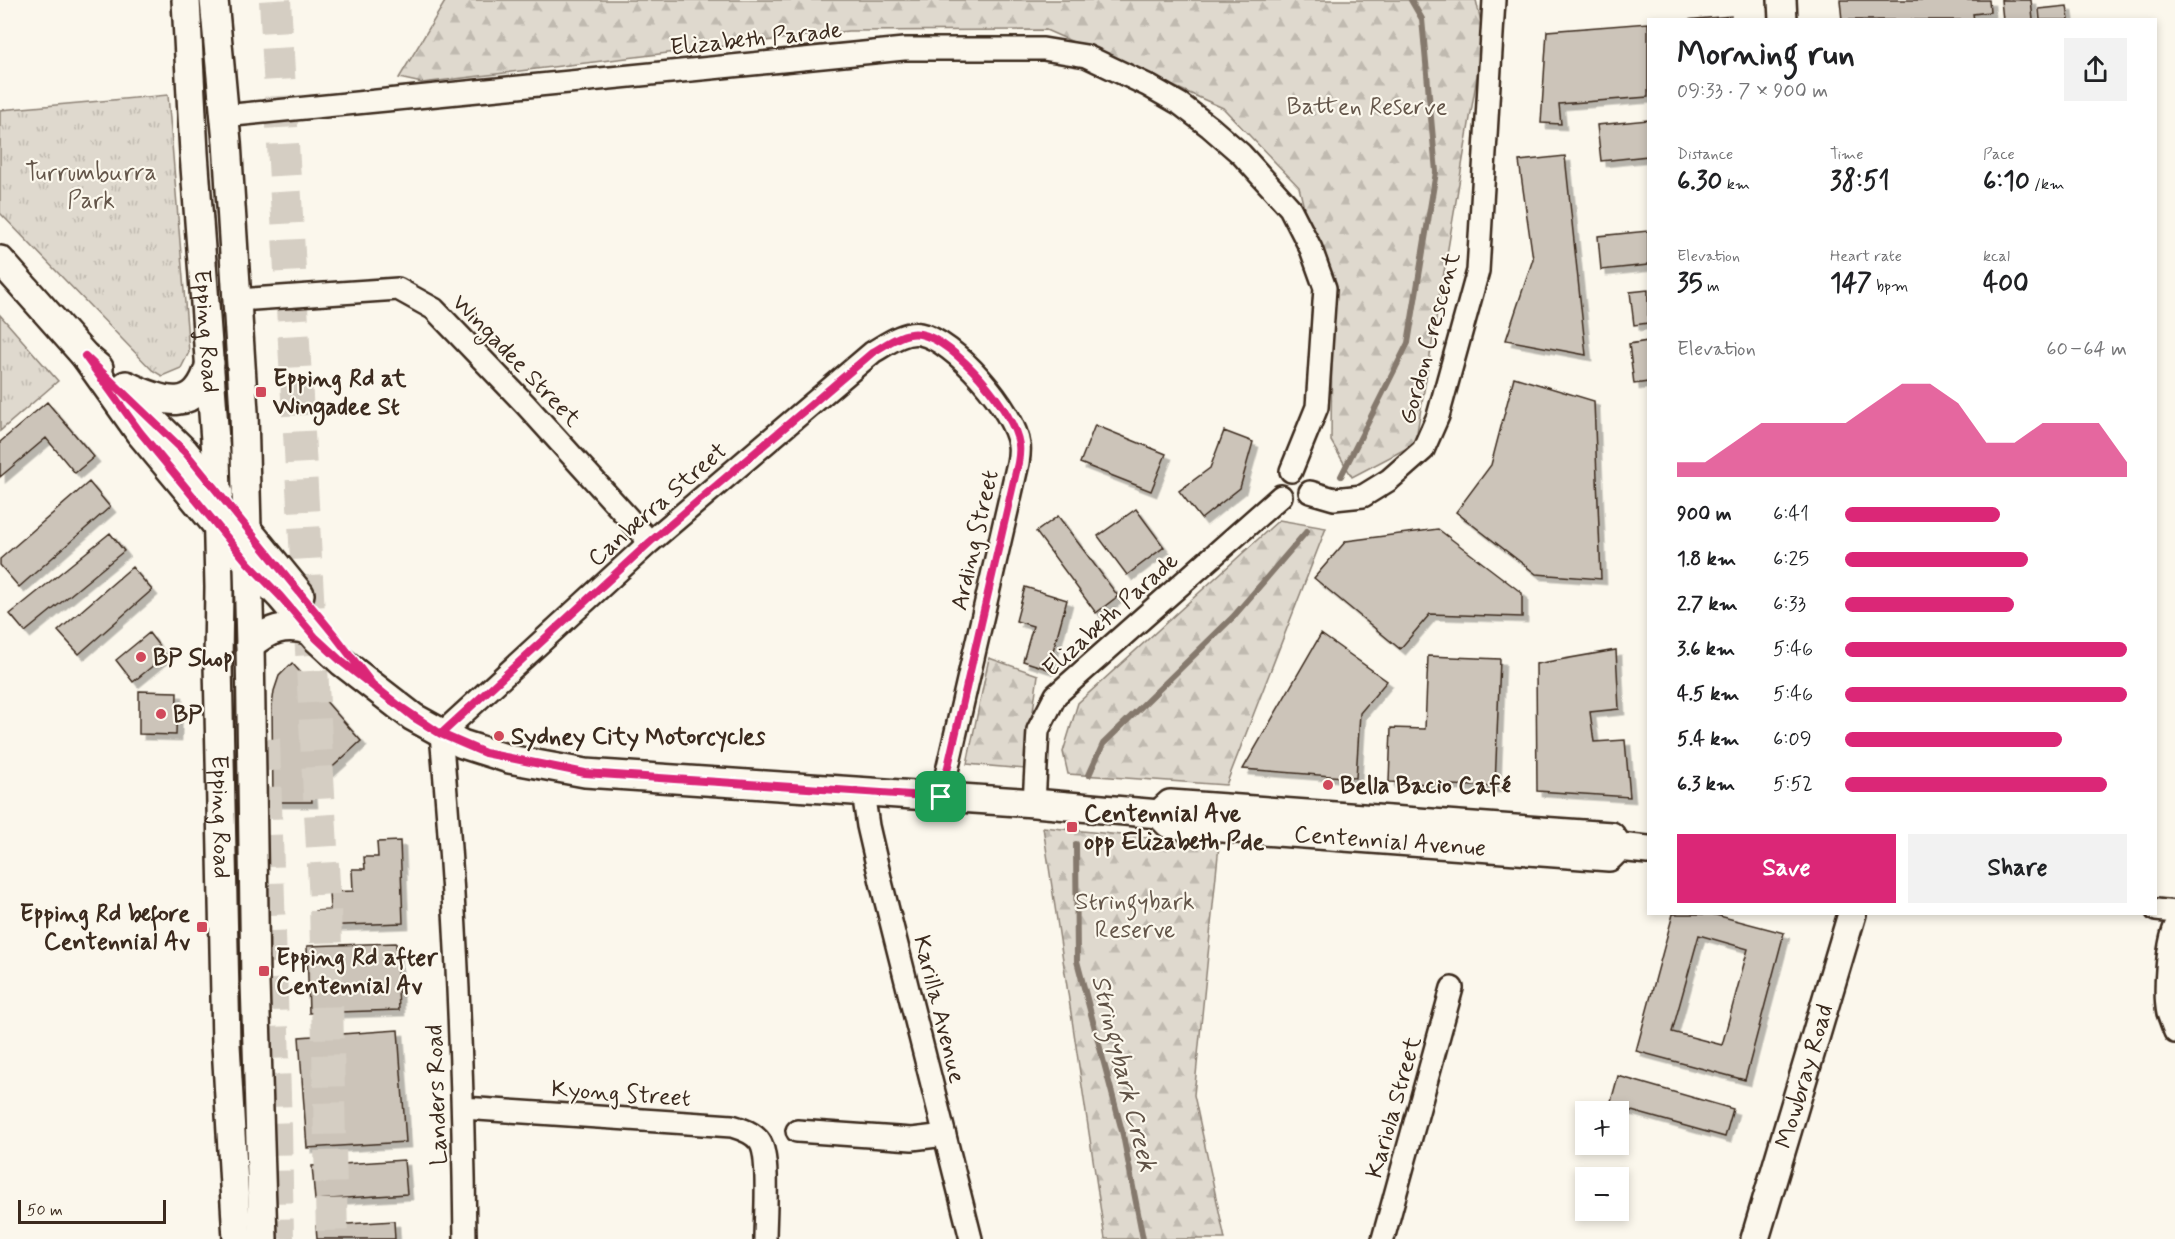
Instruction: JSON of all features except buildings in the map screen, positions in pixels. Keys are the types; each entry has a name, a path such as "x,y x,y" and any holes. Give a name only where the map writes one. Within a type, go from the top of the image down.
{"main road":[{"name":"Epping Road","path":"186,0 194,153 216,454 226,1044 237,1239"},
{"name":"Epping Road","path":"214,0 238,300 244,412 255,982 264,1239"},
{"path":"1782,0 1783,18"},
{"name":"Centennial Avenue","path":"0,260 85,356 135,427 248,563 280,596 308,630 342,662 413,717 441,734 485,753 585,773 1159,813 1170,804 1611,836 1619,847 1647,850"},
{"name":"Centennial Avenue","path":"85,356 185,452 372,684"},
{"path":"109,377 150,396 177,401 190,396 200,388 206,379 210,363"},
{"path":"250,645 279,627 291,626 308,630"},
{"name":"Mowbray Road","path":"1755,1239 1852,915"}],"street":[{"name":"Gordon Crescent","path":"1310,492 1335,499 1362,496 1389,480 1423,450 1438,416 1478,271 1494,0"},
{"name":"Elizabeth Parade","path":"224,116 904,49 1043,49 1086,56 1147,85 1180,104 1210,127 1240,154 1290,208 1311,249 1325,288 1317,407 1291,471"},
{"name":"Wingadee Street","path":"238,300 398,289 434,309 526,405 650,542"},
{"name":"Canberra Street","path":"441,734 650,542 873,352 905,335 920,334"},
{"name":"Arding Street","path":"920,334 941,342 964,361 999,401 1019,444 1018,463 941,797"},
{"path":"1291,471 1300,472 1306,476 1310,484 1310,492 1304,500 1296,503 1288,502 1281,496 1278,489 1279,481 1284,474 1291,471"},
{"name":"Elizabeth Parade","path":"1034,803 1038,730 1056,695 1281,496"},
{"name":"Landers Road","path":"441,734 448,808 463,1108 465,1239"},
{"name":"Karilla Avenue","path":"863,792 880,882 971,1239"},
{"path":"2157,910 2175,912"},
{"path":"2175,927 2167,957 2168,1012 2175,1032"},
{"name":"Kariola Street","path":"1383,1239 1452,988"},
{"name":"Kyong Street","path":"463,1108 732,1126 751,1134 761,1144 764,1152 765,1239"},
{"path":"797,1131 912,1139 945,1134"}],"green space":[{"name":"Batten Reserve","path":"446,0 1476,0 1484,35 1415,444 1352,477 1331,441 1332,326 1299,187 1223,108 1046,30 848,31 422,83 399,78"},
{"name":"Turrumburra Park","path":"168,95 189,352 181,368 162,376 152,370 0,213 0,110"},
{"path":"0,315 58,381 0,431"},
{"path":"1279,520 1326,528 1226,785 1068,774 1063,752 1078,703"},
{"path":"989,658 1038,675 1025,769 967,764"},
{"name":"Stringybark Reserve","path":"1043,827 1219,845 1194,1095 1225,1239 1105,1239"}],"waterway":[{"name":"Stringybark Creek","path":"1341,476 1408,343 1436,172 1422,19 1411,0"},
{"name":"Stringybark Creek","path":"1089,775 1103,744 1233,617 1307,531"},
{"name":"Stringybark Creek","path":"1076,844 1077,961 1123,1135 1143,1239"}],"tunnel":[{"path":"275,0 325,902 332,1239"},
{"path":"264,739 278,1239"}],"place":[{"name":"Epping Rd at Wingadee St","path":"261,392"},
{"name":"BP Shop","path":"141,657"},
{"name":"BP","path":"161,714"},
{"name":"Sydney City Motorcycles","path":"499,736"},
{"name":"Bella Bacio Café","path":"1328,785"},
{"name":"Centennial Ave opp Elizabeth Pde","path":"1072,827"},
{"name":"Epping Rd before Centennial Av","path":"202,927"},
{"name":"Epping Rd after Centennial Av","path":"264,971"}],"route":[{"path":"941,797 585,773 485,753 441,734 392,701 342,662 316,638 248,563 140,432 85,356 185,452 372,684 392,701 413,717 441,734 650,542 873,352 905,335 920,334 941,342 964,361 999,401 1019,444 1018,463 941,797"}]}
